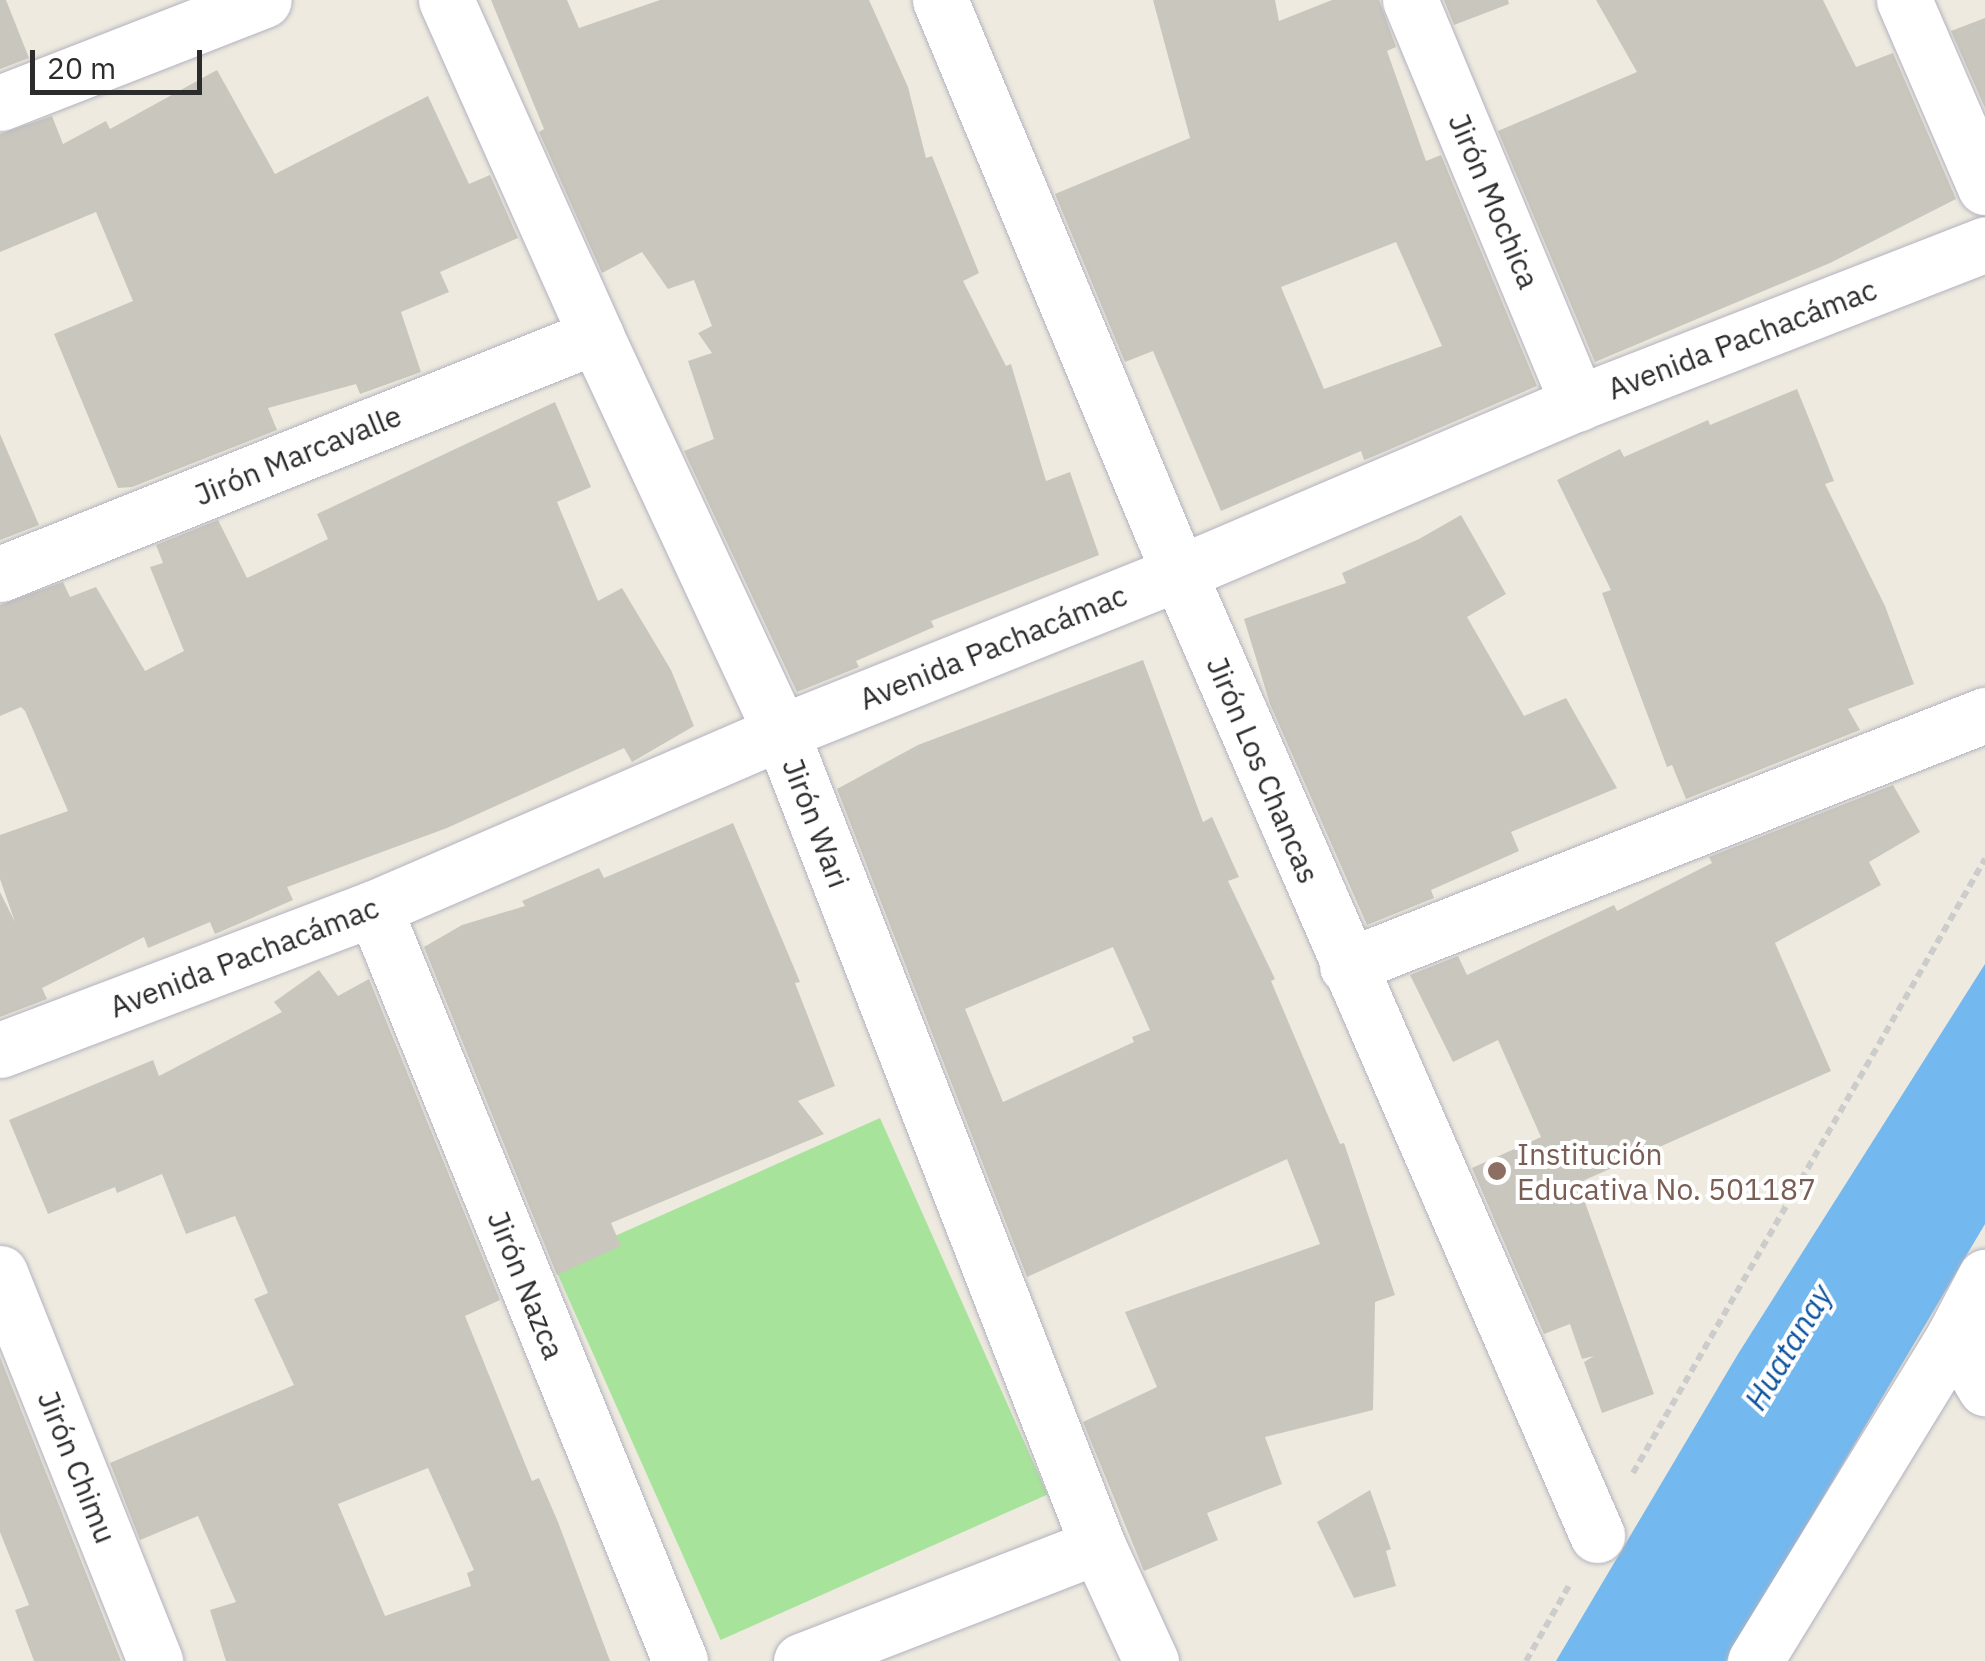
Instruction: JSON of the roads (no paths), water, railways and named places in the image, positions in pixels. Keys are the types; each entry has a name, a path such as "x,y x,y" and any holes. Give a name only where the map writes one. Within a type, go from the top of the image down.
{"street":[{"path":"0,104 264,0"},
{"name":"Jirón Wari","path":"446,0 596,336 781,732 1098,1546 1151,1661"},
{"name":"Jirón Los Chancas","path":"940,0 1347,966 1597,1535"},
{"name":"Jirón Mochica","path":"1410,0 1578,403"},
{"path":"1904,0 1985,187"},
{"name":"Avenida Pachacámac","path":"0,1050 374,908 781,732 1179,573 1578,403 1985,244"},
{"name":"Jirón Marcavalle","path":"0,574 596,336"},
{"path":"1347,966 1985,715"},
{"name":"Jirón Nazca","path":"374,908 680,1661"},
{"name":"Jirón Chimu","path":"0,1273 154,1661"},
{"path":"1755,1661 1954,1336 1985,1277"},
{"path":"1954,1336 1985,1388"},
{"path":"802,1661 1098,1546"}],"water":[{"name":"Huatanay","path":"1985,964 1985,1224 1726,1661 1556,1661 1738,1354"}],"place":[{"name":"Institución Educativa No. 501187","path":"1497,1171"}]}
